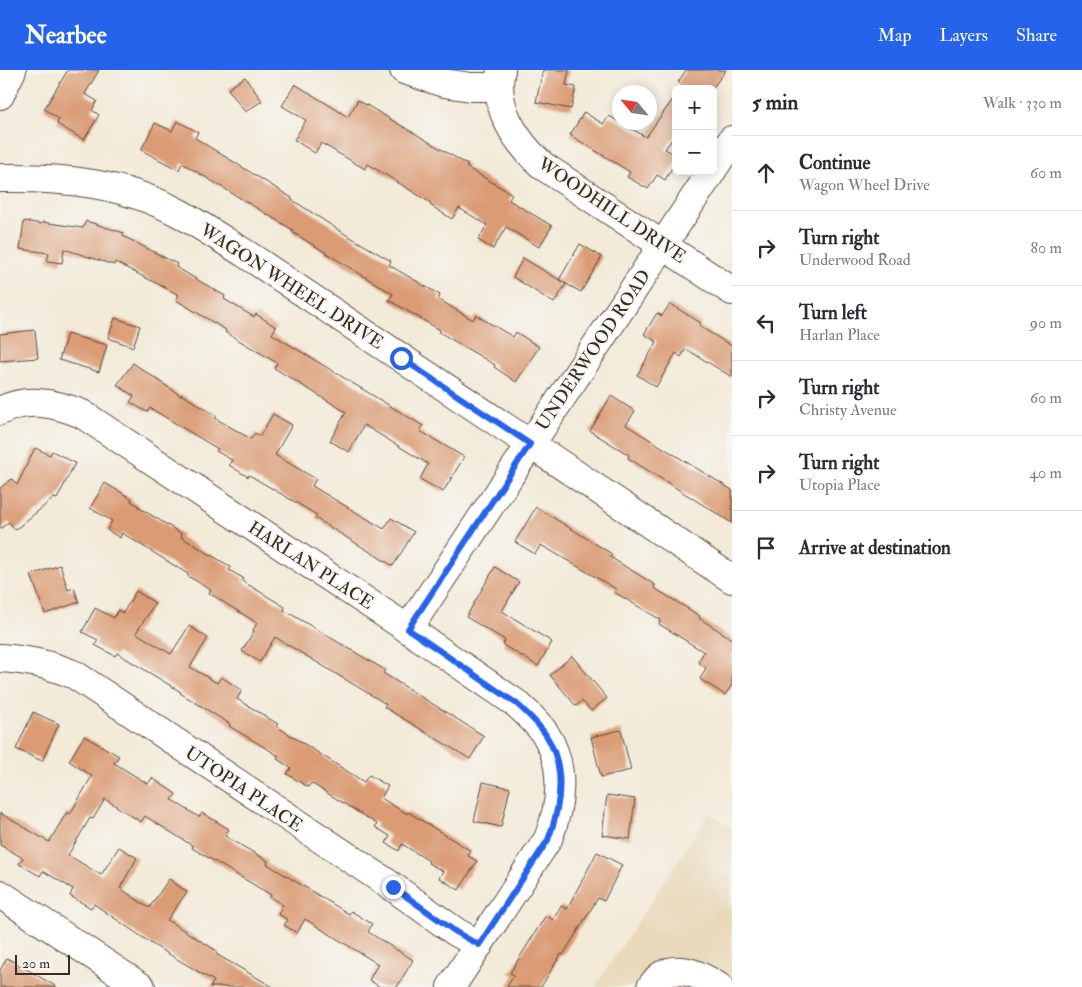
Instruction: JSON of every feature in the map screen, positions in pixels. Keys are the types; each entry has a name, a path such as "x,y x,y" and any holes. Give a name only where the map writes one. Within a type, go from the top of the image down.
{"street":[{"path":"0,95 12,70"},
{"path":"404,70 444,83 471,87 500,79"},
{"name":"WOODHILL DRIVE","path":"500,79 500,102 509,124 521,143 535,159 662,246 732,291"},
{"name":"UNDERWOOD ROAD","path":"717,162 732,140"},
{"name":"UNDERWOOD ROAD","path":"408,629 709,175"},
{"name":"WAGON WHEEL DRIVE","path":"0,178 42,177 78,180 116,188 148,199 180,214 246,254 732,579"},
{"name":"HARLAN PLACE","path":"0,411 11,406 28,403 47,403 65,407 82,414 408,629 517,704 533,718 546,736 554,755 560,782 560,801 556,820 548,840 451,987"},
{"name":"UTOPIA PLACE","path":"0,658 33,661 55,666 75,676 393,887 456,932 479,945"},
{"path":"0,894 141,987"},
{"path":"651,987 661,975 680,970 702,976 719,987"}],"shaded area":[{"path":"709,813 732,828 732,987 595,987"}],"building":[{"path":"68,70 99,70 85,94 97,101 92,110 99,115 84,140 57,124 59,119 44,109"},
{"path":"543,70 569,70 566,85 576,87 571,109 536,102"},
{"path":"686,70 726,70 715,85 682,85 678,82"},
{"path":"245,77 262,101 245,112 228,89"},
{"path":"295,84 348,117 358,100 468,165 466,167 512,194 509,200 552,226 539,247 506,227 493,249 478,240 487,225 459,208 452,219 430,205 431,203 368,164 365,169 321,143 315,153 294,140 306,120 282,106"},
{"path":"672,101 672,139 665,149 672,153 672,168 665,180 657,175 648,189 627,177 630,172 570,135 584,112 603,124 609,116 612,118 612,130 634,130 646,137 651,130 657,130 657,122"},
{"path":"177,121 198,132 195,138 292,198 340,231 391,261 389,265 440,295 438,299 473,320 476,315 513,337 516,332 539,347 516,382 494,367 495,365 389,300 393,294 292,232 293,230 182,163 179,170 141,150 155,123 172,131"},
{"path":"24,221 83,228 86,221 124,233 123,236 177,264 176,267 225,296 224,299 254,317 256,314 276,327 272,334 423,426 420,431 464,457 443,492 420,479 428,464 364,425 349,452 330,441 346,412 274,368 277,363 176,300 179,295 115,262 114,265 64,249 62,263 47,261 49,253 20,249"},
{"path":"580,244 602,257 581,292 559,280"},
{"path":"523,258 566,284 554,303 513,277"},
{"path":"670,304 701,323 699,326 732,346 732,377 686,349 681,357 676,353 656,387 637,375 657,342 644,334 657,313 662,316"},
{"path":"115,318 140,326 133,347 108,338"},
{"path":"35,330 38,358 0,361 0,334"},
{"path":"67,334 107,345 99,372 59,360"},
{"path":"133,363 181,396 181,394 217,416 215,418 251,439 255,433 260,436 273,414 292,425 275,455 316,479 312,486 384,529 391,518 414,532 393,566 315,518 317,515 229,465 232,460 216,451 218,449 150,408 147,412 130,402 134,396 117,385"},
{"path":"611,396 635,411 626,425 732,490 732,523 628,458 629,455 590,431"},
{"path":"35,448 50,455 52,451 75,463 57,499 54,498 15,530 9,522 0,529 0,488 12,479 17,485"},
{"path":"105,483 132,499 131,501 138,507 182,534 181,537 231,567 229,570 243,578 242,581 285,607 284,610 385,670 383,673 484,736 470,759 384,707 386,704 275,637 260,662 242,651 257,623 209,593 211,590 188,576 188,574 122,533 120,538 107,530 112,521 90,508"},
{"path":"536,507 612,554 610,557 655,585 654,588 700,616 699,618 732,639 732,685 725,695 700,679 706,668 698,662 704,652 659,624 661,620 614,592 616,589 541,545 535,554 515,542"},
{"path":"60,565 68,590 74,588 79,602 45,614 31,575"},
{"path":"495,567 519,582 502,611 552,642 538,666 503,645 505,640 466,617"},
{"path":"136,591 155,603 136,633 171,654 189,626 208,638 190,667 217,683 221,677 242,690 237,699 278,724 276,726 364,782 369,775 388,786 381,798 407,814 408,812 471,851 468,856 477,861 459,890 439,878 443,871 428,863 429,861 402,844 399,851 386,843 390,836 375,827 377,824 311,783 308,787 287,774 291,768 277,759 279,756 229,726 230,724 181,692 117,653 115,656 95,645 98,640 82,632 95,608 114,618 118,610 123,613"},
{"path":"572,656 607,698 591,711 582,701 576,706 550,675"},
{"path":"33,712 59,724 42,761 16,749"},
{"path":"621,730 631,770 601,777 591,737"},
{"path":"84,736 119,756 114,763 148,784 152,778 176,794 172,800 199,817 202,813 229,829 225,836 268,861 267,864 349,914 351,911 372,924 368,932 413,960 397,987 380,987 369,980 378,964 305,919 297,933 284,925 288,920 278,914 283,905 270,897 271,895 192,848 193,846 145,816 141,822 105,799 93,819 90,818 68,855 101,875 119,847 137,858 120,888 149,908 169,879 187,892 167,920 217,951 216,954 273,987 210,987 214,981 155,946 94,904 91,908 70,896 73,889 43,871 40,876 19,864 23,858 0,845 0,813 49,842 67,812 70,814 92,776 69,761"},
{"path":"483,782 510,788 501,827 474,821"},
{"path":"607,795 635,799 630,839 602,835"},
{"path":"597,852 622,865 604,901 598,898 541,987 507,987 514,975 510,973 546,915 553,920 561,906 567,909"},
{"path":"7,958 57,987 0,987 0,970"}],"route":[{"path":"393,887 456,932 479,945 548,840 556,820 560,801 560,782 554,755 546,736 533,718 517,704 408,629 530,444 401,358"}]}
